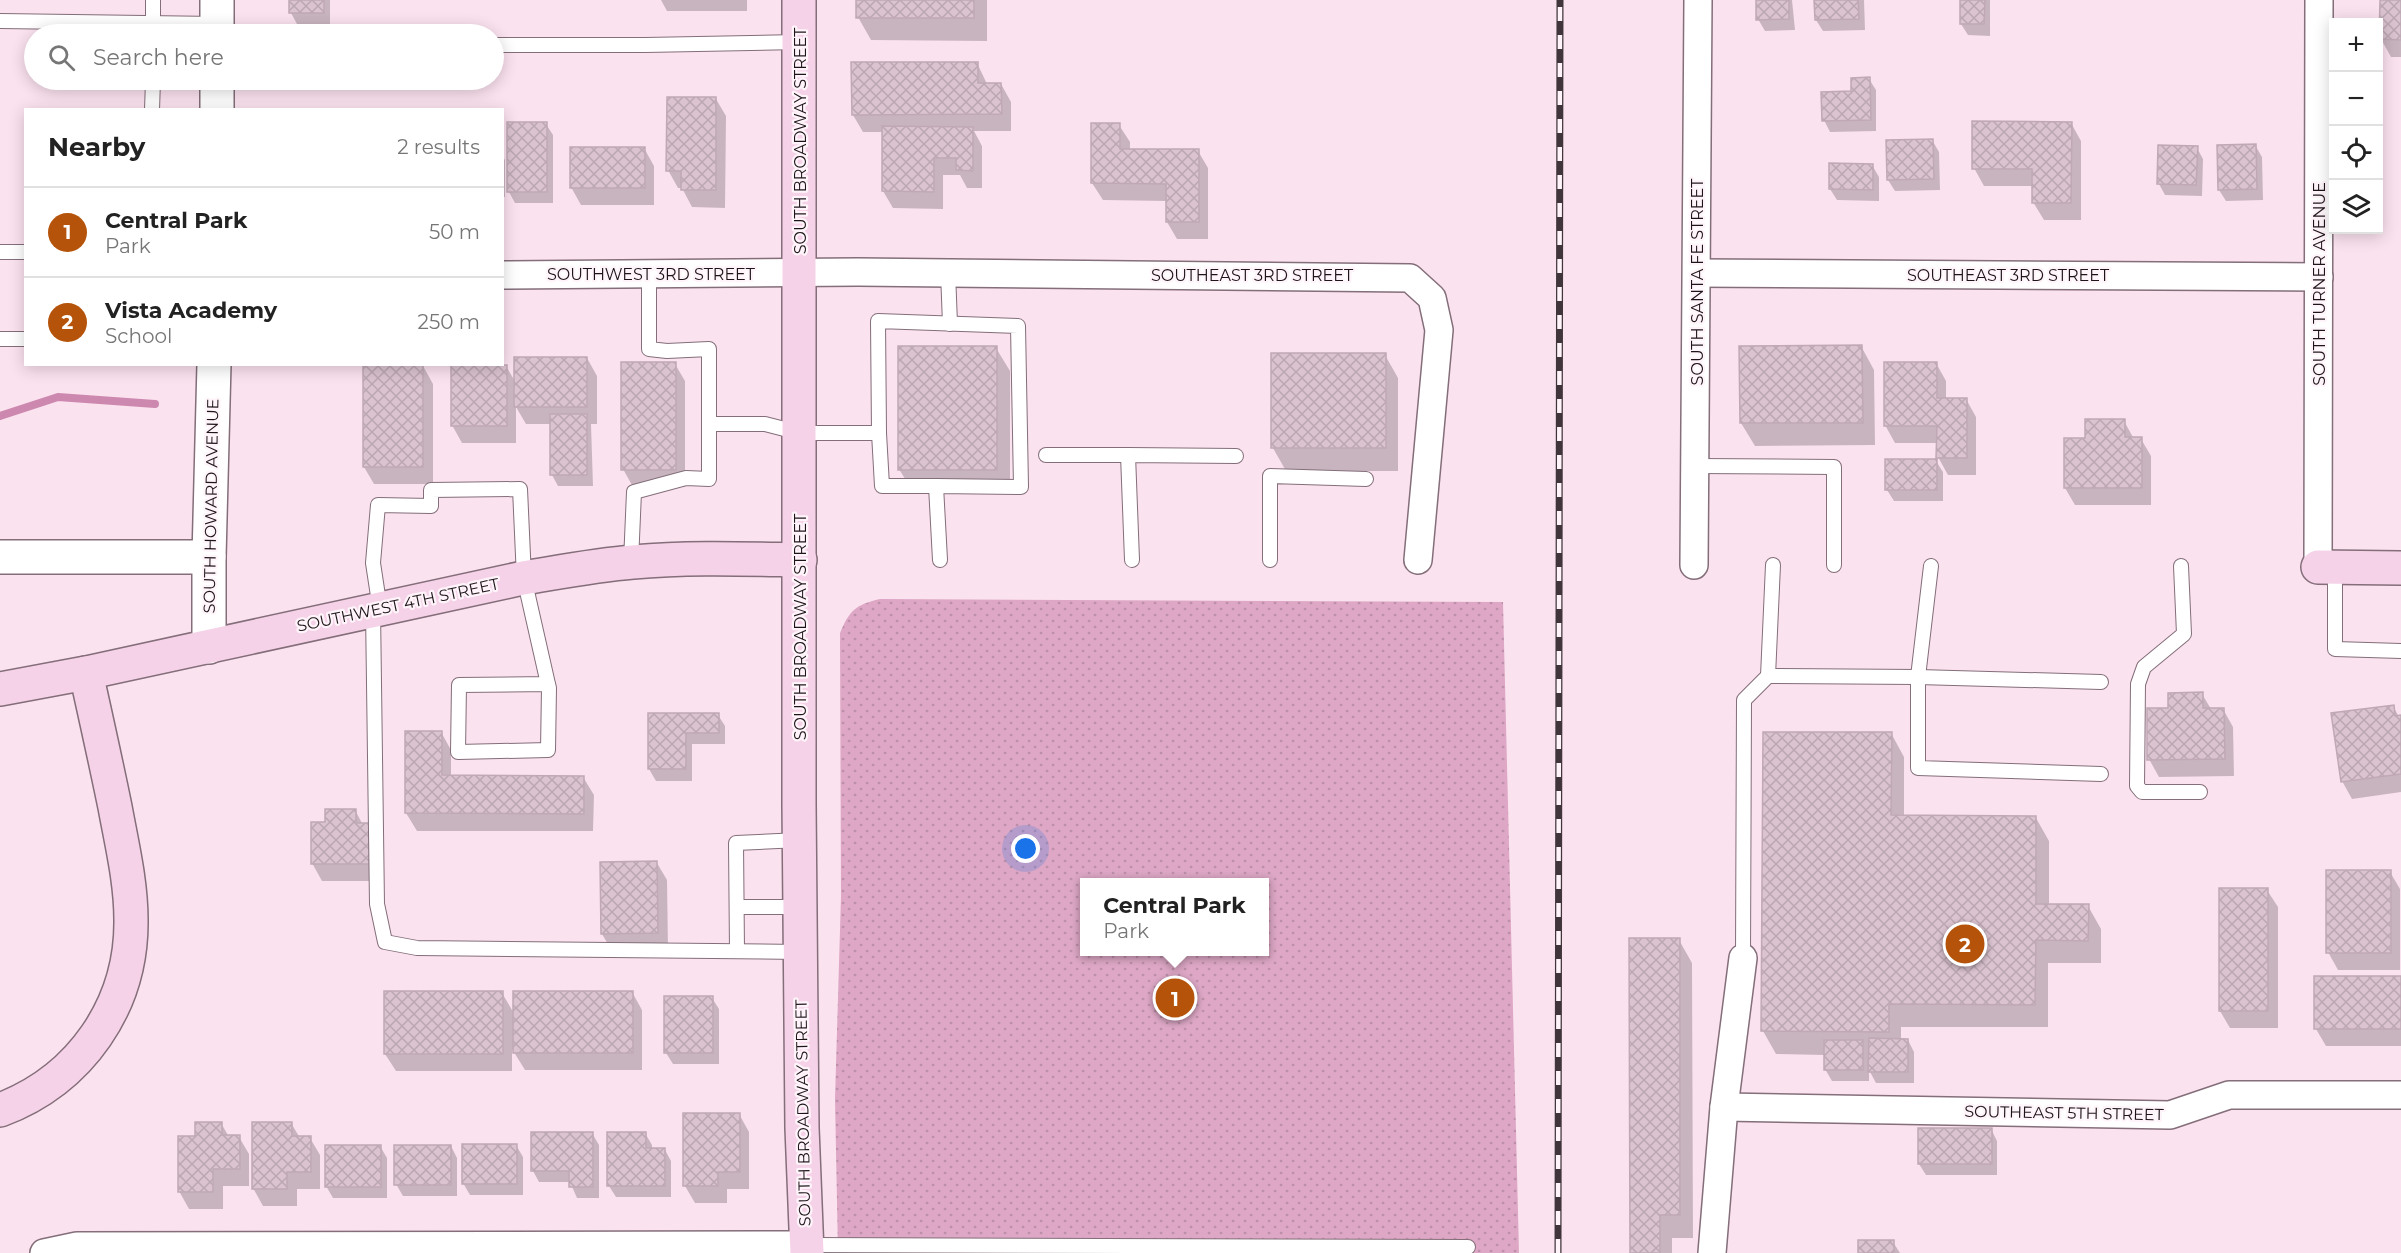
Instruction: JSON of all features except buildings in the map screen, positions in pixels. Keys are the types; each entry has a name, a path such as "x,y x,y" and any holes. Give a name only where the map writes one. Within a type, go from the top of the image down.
{"main road":[{"name":"SOUTH BROADWAY STREET","path":"800,0 800,952 802,1128 807,1249"},
{"name":"SOUTHWEST 4TH STREET","path":"0,689 86,674 524,578 631,562 685,559 800,560"},
{"path":"2326,567 2401,568"},
{"path":"0,1110 44,1088 69,1069 91,1046 116,1000 129,958 131,921 128,885 100,735 86,674"}],"street":[{"name":"SOUTH SANTA FE STREET","path":"1695,565 1698,0"},
{"name":"SOUTH TURNER AVENUE","path":"2319,0 2319,277 2326,567"},
{"path":"217,90 217,108"},
{"name":"SOUTHEAST 3RD STREET","path":"800,273 948,272 1410,278 1432,298 1439,330 1418,560"},
{"name":"SOUTHWEST 3RD STREET","path":"504,275 800,273"},
{"name":"SOUTHEAST 3RD STREET","path":"1697,273 2319,277"},
{"name":"SOUTH HOWARD AVENUE","path":"209,647 214,366"},
{"path":"0,557 209,557"},
{"path":"1712,1253 1724,1107 1743,958"},
{"name":"SOUTHEAST 5TH STREET","path":"1724,1107 2170,1115 2229,1095 2401,1095"},
{"path":"44,1253 60,1248 88,1246 807,1249"}],"lane":[{"path":"153,0 153,24"},
{"path":"189,24 218,20"},
{"path":"0,21 57,24"},
{"path":"504,45 799,42"},
{"path":"152,108 153,90"},
{"path":"0,252 24,252"},
{"path":"948,272 950,324"},
{"path":"631,562 634,492 686,478 709,479 709,349 667,351 649,349 649,274"},
{"path":"878,321 1018,326 1021,487 882,486 879,433 878,321"},
{"path":"0,339 24,339"},
{"path":"709,424 765,424 800,433 879,433"},
{"path":"1046,455 1236,456"},
{"path":"1128,455 1132,560"},
{"path":"1696,466 1834,466 1834,565"},
{"path":"1270,560 1270,476 1366,479"},
{"path":"936,486 940,560"},
{"path":"548,684 459,685 458,752 548,750 548,684 524,578 520,489 431,490 431,506 378,505 373,562 377,610 377,904 385,942 417,948 800,952"},
{"path":"1743,958 1744,700 1768,676 1773,565"},
{"path":"1931,566 1918,677 1918,768 2101,774"},
{"path":"2181,566 2184,634 2144,667 2138,684 2137,786 2142,792 2200,792"},
{"path":"2326,567 2335,649 2401,651"},
{"path":"1768,676 2101,682"},
{"path":"737,951 736,843 800,840"},
{"path":"737,907 800,907"},
{"path":"807,1249 1468,1247"}],"shaded area":[{"path":"880,599 1503,602 1519,1253 838,1253 835,1099 841,896 840,633 850,614 859,606"}],"waterway":[{"path":"0,416 58,397 155,404"}],"railway":[{"path":"1558,1253 1560,0"}],"place":[{"name":"Vista Academy","path":"1965,944"},
{"name":"Central Park","path":"1175,998"}]}
